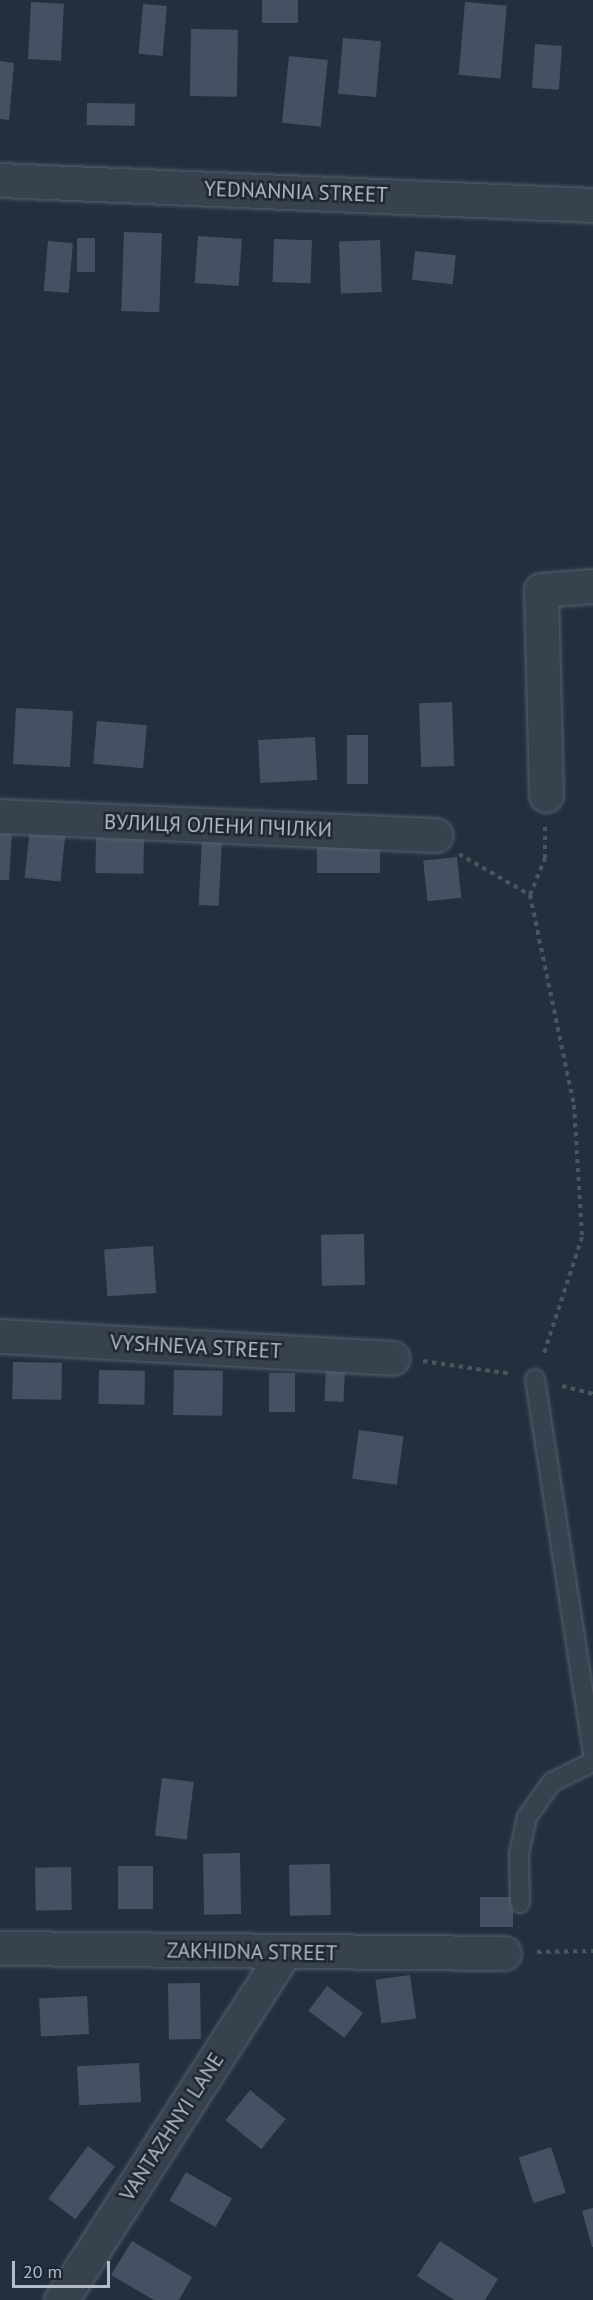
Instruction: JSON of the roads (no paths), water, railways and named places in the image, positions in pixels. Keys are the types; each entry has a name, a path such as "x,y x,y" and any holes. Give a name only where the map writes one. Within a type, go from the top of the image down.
{"street":[{"name":"YEDNANNIA STREET","path":"0,180 593,205"},
{"path":"546,795 541,590 593,586"},
{"name":"ВУЛИЦЯ ОЛЕНИ ПЧІЛКИ","path":"0,816 436,835"},
{"name":"VYSHNEVA STREET","path":"0,1336 392,1358"},
{"name":"ZAKHIDNA STREET","path":"0,1948 283,1954 504,1953"},
{"name":"VANTAZHNYI LANE","path":"61,2300 283,1954"}],"lane":[{"path":"535,1379 593,1754"},
{"path":"520,1903 519,1854 527,1817 552,1782 593,1762"}]}
